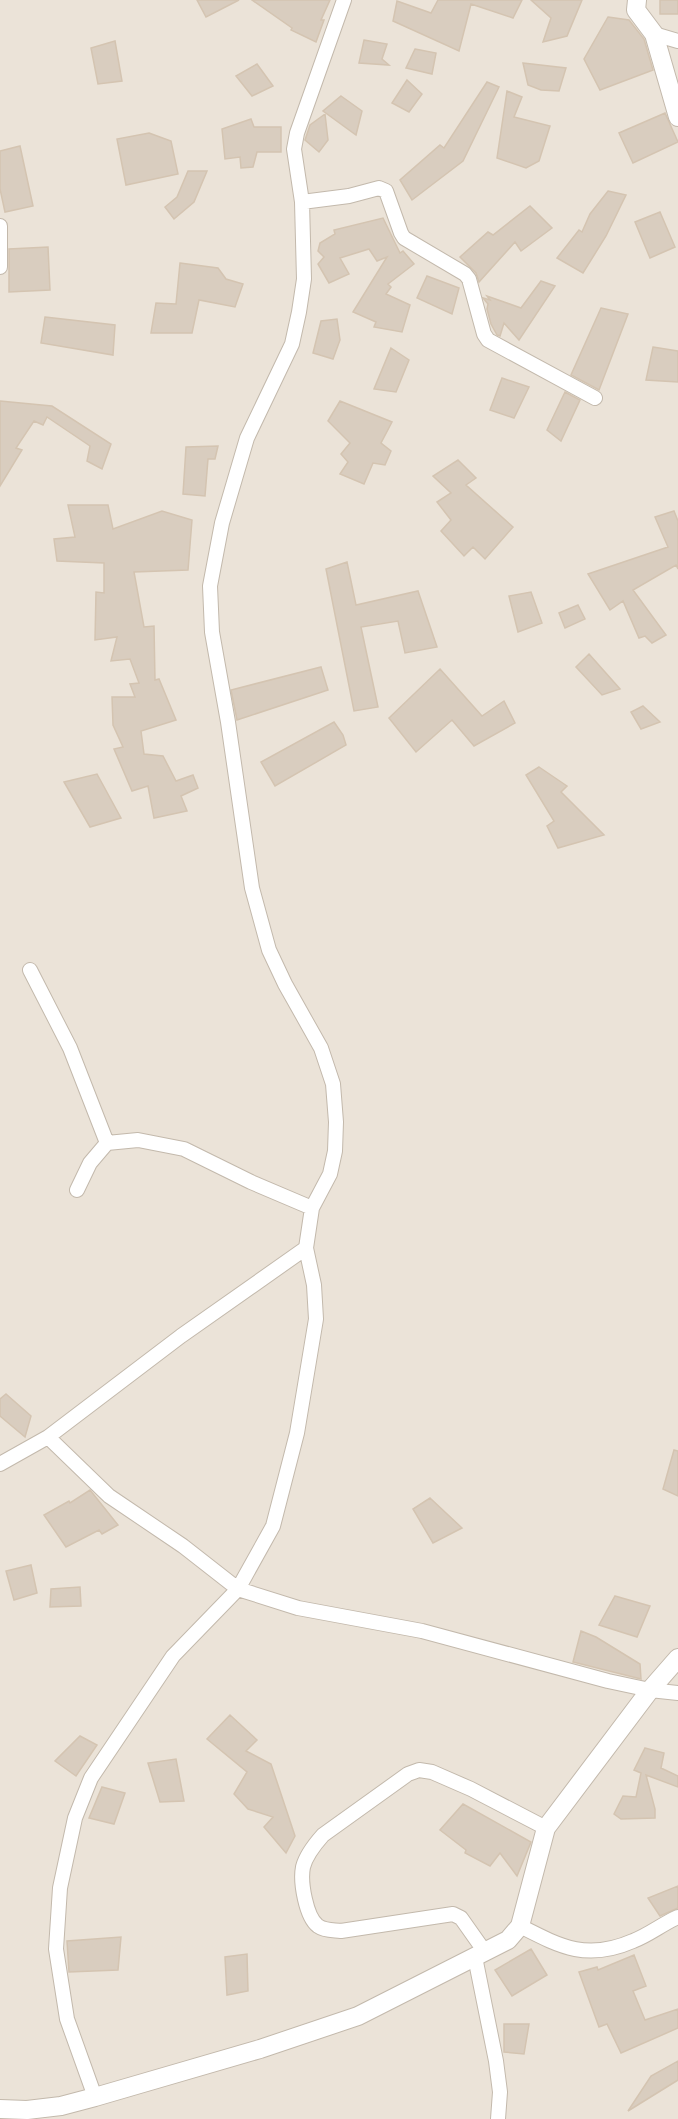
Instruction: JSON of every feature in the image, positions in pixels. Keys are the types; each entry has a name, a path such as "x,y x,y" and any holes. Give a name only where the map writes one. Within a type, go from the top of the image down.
{"street":[{"path":"95,2097 67,2019 56,1949 60,1888 75,1818 91,1778 173,1656 238,1589 273,1526 297,1433 316,1319 314,1285 306,1248 312,1208 330,1174 335,1151 336,1122 333,1084 321,1048 285,984 269,950 252,888 228,722 212,632 210,586 222,523 247,438 292,344 304,279 302,202 294,149 297,133 344,0"},
{"path":"637,0 636,10 654,34 678,117"},
{"path":"654,34 678,40"},
{"path":"302,202 348,196 379,188 386,191 404,238 465,274 469,279 484,334 488,340 595,398"},
{"path":"0,226 0,267"},
{"path":"30,970 70,1048 107,1143"},
{"path":"77,1190 90,1163 107,1143 138,1140 184,1149 251,1182 312,1208"},
{"path":"0,1464 48,1437 226,1303 306,1248"},
{"path":"48,1437 109,1496 183,1546 238,1589 298,1608 422,1632 608,1681 678,1693"},
{"path":"0,2109 63,2113 95,2097 260,2049 358,2016 508,1940 520,1926 546,1828 650,1690 678,1658"},
{"path":"498,2119 500,2092 480,1955 461,1918 453,1914 341,1931 325,1929 316,1925 308,1909 302,1886 303,1866 312,1848 323,1835 408,1774 419,1770 432,1772 471,1789 546,1828"},
{"path":"520,1926 558,1946 596,1951 634,1941 678,1917"}],"shaded area":[{"path":"0,0 678,0 678,2119 0,2119"}],"building":[{"path":"197,0 239,0 206,17"},
{"path":"252,0 330,0 321,20 324,20 316,42 291,30 292,28"},
{"path":"438,0 522,0 513,18 471,4 459,51 393,21 397,1 431,13"},
{"path":"531,0 582,0 567,36 543,42 551,18"},
{"path":"660,0 678,0 678,14 660,14"},
{"path":"608,17 629,20 644,39 653,70 600,90 584,59"},
{"path":"364,40 387,44 382,59 389,65 359,63"},
{"path":"115,41 122,81 98,84 91,48"},
{"path":"415,49 436,53 432,74 406,68"},
{"path":"523,63 566,68 559,91 541,90 528,85"},
{"path":"257,64 273,86 252,96 236,76"},
{"path":"407,80 422,94 409,112 392,103"},
{"path":"487,82 499,87 463,161 412,200 400,180 440,145 444,148"},
{"path":"507,91 522,97 514,117 550,126 539,161 526,168 497,158"},
{"path":"341,96 362,111 356,135 323,111"},
{"path":"665,113 678,142 633,163 619,133"},
{"path":"325,114 328,140 319,152 305,140 310,125"},
{"path":"251,119 254,127 281,127 281,152 257,152 253,167 241,168 240,157 225,159 222,129"},
{"path":"149,133 171,141 178,174 126,185 117,139"},
{"path":"20,146 33,206 5,212 0,189 0,151"},
{"path":"188,171 207,171 194,202 174,219 165,207 177,197"},
{"path":"608,191 626,195 606,236 583,273 557,258 579,230 582,232 590,214"},
{"path":"530,206 552,228 521,251 515,242 479,282 476,273 460,257 488,232 493,235"},
{"path":"660,212 675,247 650,258 635,222"},
{"path":"383,218 400,253 403,251 414,264 388,284 391,287 386,294 410,305 402,332 374,327 376,322 353,312 387,257 377,261 369,249 340,258 349,274 329,283 318,264 324,257 318,251 320,243 335,234 334,230"},
{"path":"48,247 50,290 9,292 9,249"},
{"path":"180,263 218,268 226,279 243,284 235,307 199,300 192,333 151,333 156,303 176,304"},
{"path":"427,276 459,288 452,314 417,298"},
{"path":"541,281 555,286 519,340 504,323 500,336 497,335 491,324 488,304 483,298 490,300 487,296 521,308"},
{"path":"601,308 628,314 599,390 571,375"},
{"path":"45,317 115,325 113,355 41,343"},
{"path":"337,319 340,340 333,359 313,353 321,321"},
{"path":"653,347 678,351 678,382 646,380"},
{"path":"391,348 409,360 396,392 374,389"},
{"path":"502,378 529,387 514,418 490,410"},
{"path":"565,392 580,400 561,441 547,430"},
{"path":"0,401 52,406 111,444 102,469 87,461 90,446 47,417 43,425 34,421 16,448 22,450 0,486"},
{"path":"340,401 392,422 381,443 391,451 385,465 373,463 364,484 340,474 348,462 341,454 350,443 328,421"},
{"path":"218,446 215,459 208,459 205,496 183,494 186,447"},
{"path":"458,460 476,478 466,485 513,527 485,559 473,547 464,556 441,531 451,520 437,502 451,493 433,476"},
{"path":"68,505 108,505 113,529 162,511 192,520 188,570 134,572 144,627 154,626 155,680 159,679 176,720 141,731 144,754 163,756 176,781 193,775 198,788 181,796 187,811 154,818 148,786 132,791 114,749 123,747 113,725 112,697 135,697 130,684 139,683 130,659 111,661 117,637 95,640 96,592 104,593 104,563 57,561 54,539 75,537"},
{"path":"674,511 678,521 678,569 676,565 633,590 666,635 652,643 645,636 639,638 623,601 610,610 588,574 668,547 655,517"},
{"path":"347,562 356,605 418,591 437,647 405,653 398,621 361,627 378,707 354,711 326,569"},
{"path":"531,592 542,623 518,632 509,596"},
{"path":"578,605 585,619 565,628 559,613"},
{"path":"589,654 620,689 602,695 576,667"},
{"path":"321,667 328,690 237,720 231,690"},
{"path":"440,669 482,716 504,701 515,723 474,746 452,720 416,752 389,718"},
{"path":"643,706 660,722 641,729 631,712"},
{"path":"334,722 343,735 346,745 275,786 261,762"},
{"path":"539,767 567,786 561,792 604,835 558,848 547,826 554,821 526,775"},
{"path":"97,774 121,818 90,827 64,782"},
{"path":"6,1394 31,1416 25,1437 0,1416 0,1399"},
{"path":"674,1450 678,1451 678,1496 663,1489"},
{"path":"90,1490 118,1525 102,1534 99,1530 66,1547 44,1515 69,1501 70,1503"},
{"path":"430,1498 462,1528 433,1543 413,1509"},
{"path":"31,1565 37,1593 14,1600 6,1571"},
{"path":"80,1587 81,1606 50,1607 51,1589"},
{"path":"615,1596 650,1606 637,1637 599,1625"},
{"path":"581,1631 596,1637 640,1664 641,1679 573,1662"},
{"path":"230,1715 257,1740 246,1751 271,1764 295,1836 286,1853 264,1827 273,1817 248,1809 234,1794 247,1772 207,1739"},
{"path":"80,1736 97,1745 76,1776 55,1761"},
{"path":"645,1748 664,1753 661,1768 678,1776 678,1787 646,1775 655,1809 655,1818 621,1819 614,1814 623,1796 636,1797 641,1773 634,1770"},
{"path":"176,1759 184,1801 160,1802 148,1763"},
{"path":"102,1787 125,1793 114,1824 89,1818"},
{"path":"463,1804 531,1842 517,1876 500,1853 490,1866 465,1853 466,1850 440,1830"},
{"path":"678,1886 678,1908 660,1916 648,1898"},
{"path":"121,1937 118,1970 69,1972 67,1941"},
{"path":"531,1949 547,1975 512,1996 495,1970"},
{"path":"247,1954 248,1991 227,1995 225,1957"},
{"path":"634,1955 646,1986 633,1991 645,2020 678,2009 678,2028 621,2053 607,2024 599,2027 579,1972 597,1967 598,1970"},
{"path":"504,2024 529,2024 524,2054 504,2052"},
{"path":"678,2061 678,2080 628,2111 651,2076"}]}
